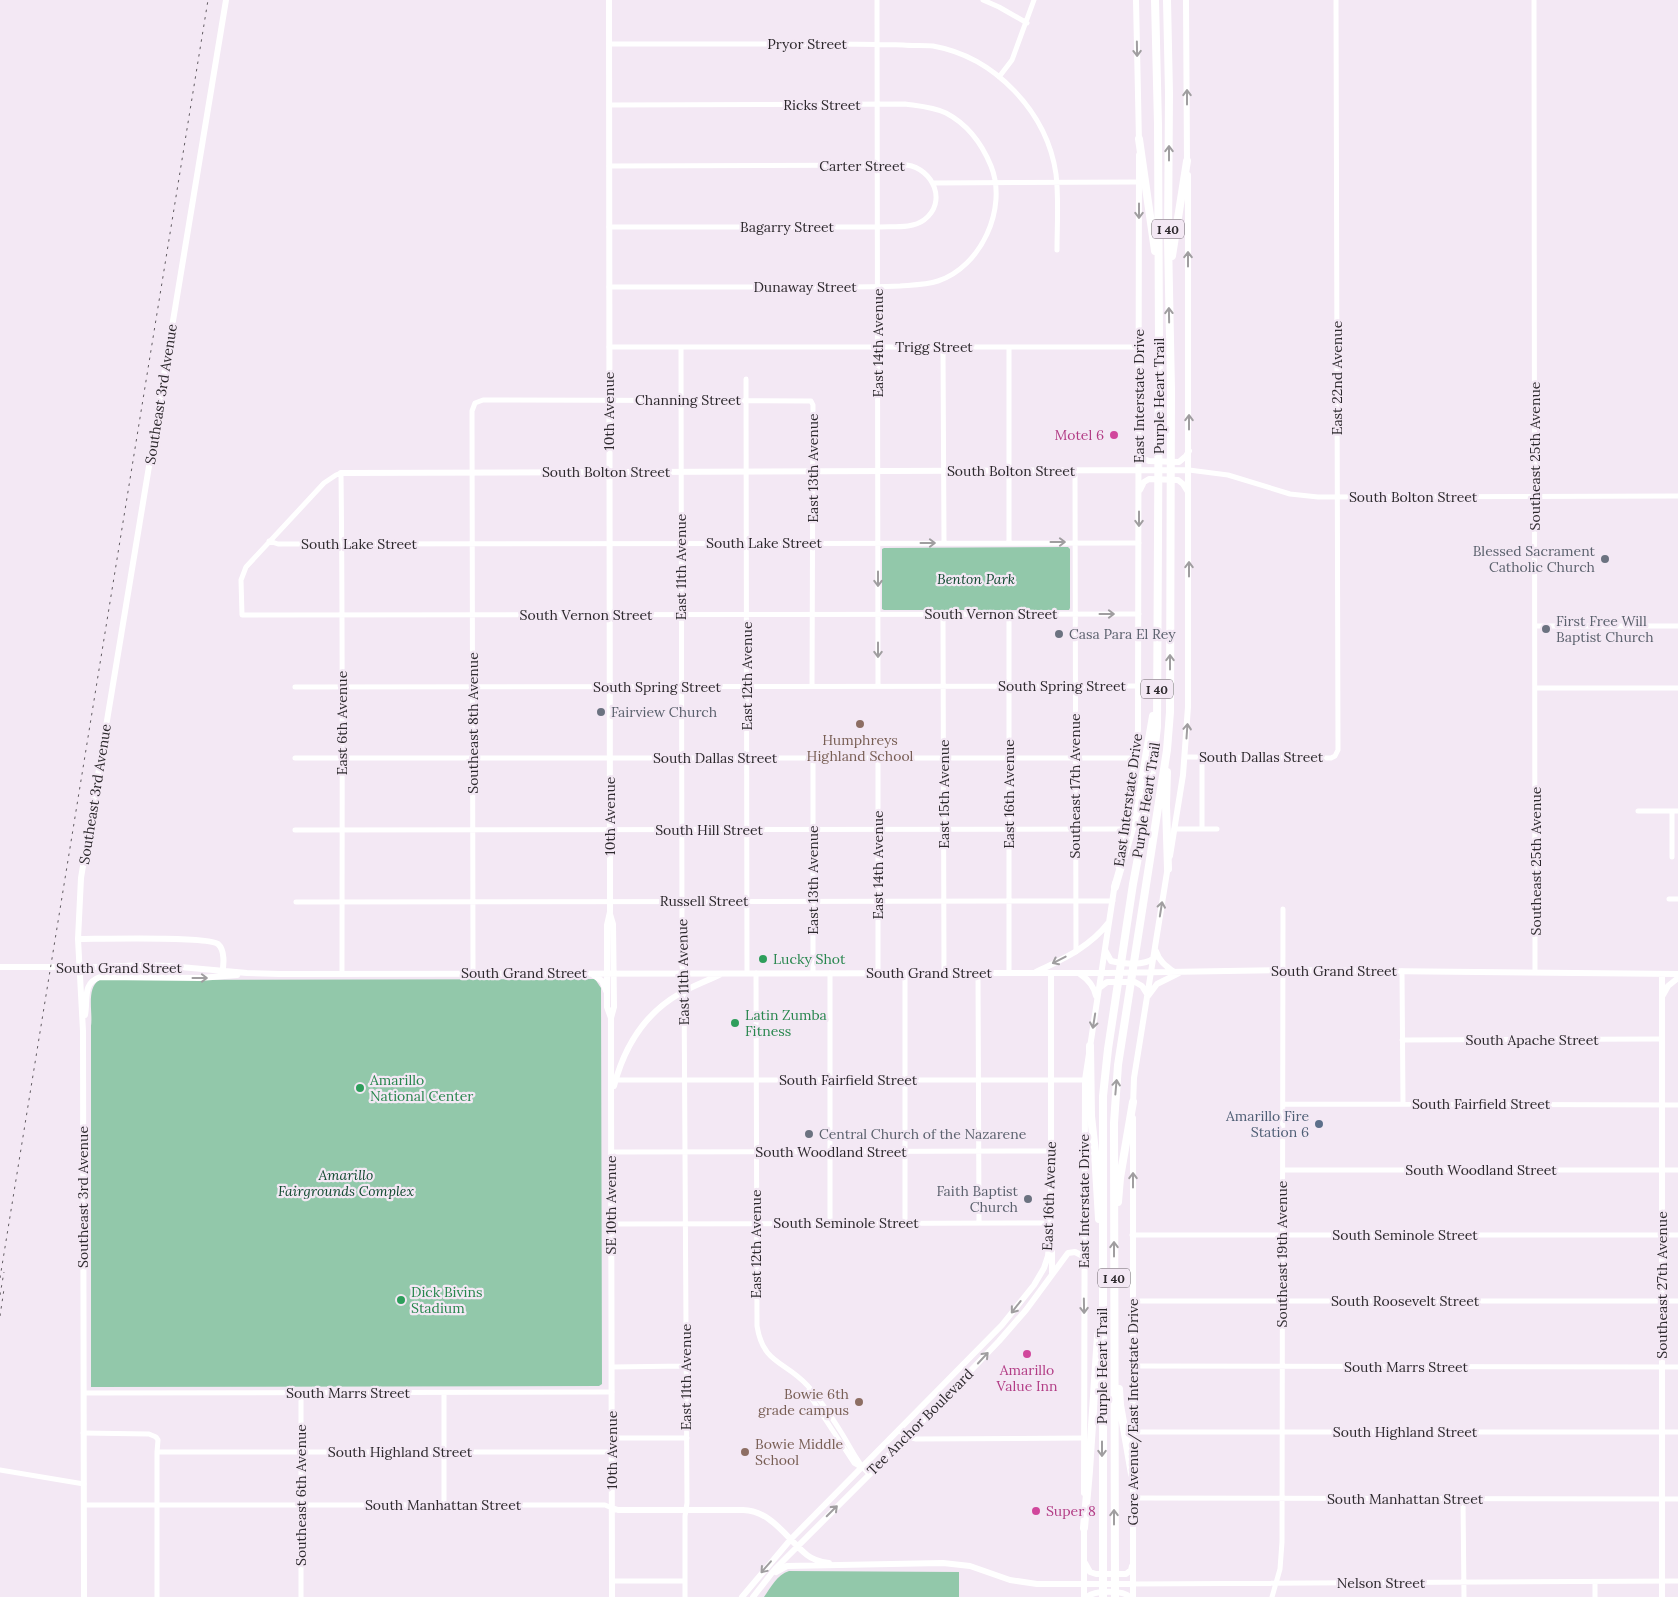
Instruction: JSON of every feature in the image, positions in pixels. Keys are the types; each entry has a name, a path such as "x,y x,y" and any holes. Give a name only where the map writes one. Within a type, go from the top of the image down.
{"highway":[{"name":"Purple Heart Trail","path":"1103,1597 1102,1131 1104,1082 1133,884 1148,804 1157,727 1159,451 1155,3"},
{"name":"Purple Heart Trail","path":"1114,1597 1114,1124 1118,1065 1168,736 1170,712 1169,93 1167,3"},
{"path":"1139,139 1158,269"},
{"path":"1169,275 1187,161"},
{"path":"1115,887 1136,815 1158,674"},
{"path":"1168,736 1166,805 1168,870"},
{"path":"1090,1046 1091,1116 1095,1152 1097,1207 1102,1244"},
{"path":"1114,1231 1120,1178 1133,1102"},
{"path":"1084,1528 1097,1340 1102,1313"},
{"path":"1114,1362 1132,1474"}],"main road":[{"name":"Southeast 3rd Avenue","path":"84,1597 82,1023 78,939 82,878 226,0"},
{"name":"10th Avenue","path":"609,0 610,912 607,925 614,1007 612,1018"},
{"path":"1149,973 1154,958 1185,757 1188,698 1189,450 1185,1"},
{"name":"East Interstate Drive","path":"1086,1597 1084,1584 1085,1080 1099,988 1104,973 1105,949 1138,729 1139,139 1137,2"},
{"path":"1139,450 1144,459 1149,461 1179,462 1186,456 1189,450"},
{"name":"South Bolton Street","path":"342,472 1189,470"},
{"path":"1139,492 1144,482 1149,479 1178,480 1189,494"},
{"path":"1032,973 1076,952 1090,942 1110,921"},
{"path":"78,939 188,939 213,942 221,948 223,960 223,971 218,978"},
{"path":"1099,988 1107,982 1135,982 1142,986 1147,996 1157,984 1177,972 1159,959 1155,946"},
{"path":"1105,949 1111,960 1116,962 1145,962 1154,958"},
{"name":"South Grand Street","path":"4,967 142,965 247,973 342,974 1149,973 1284,970 1678,974"},
{"path":"82,1023 87,1006 87,989 93,979 100,977 218,978 247,973"},
{"path":"591,973 603,984 607,996"},
{"name":"10th Avenue","path":"610,973 607,1007 612,1018"},
{"path":"613,1080 628,1047 648,1019 665,1003 684,991 724,973"},
{"name":"East 16th Avenue","path":"1044,1268 1048,1256 1051,1223 1051,973"},
{"path":"1080,973 1095,989 1097,1001"},
{"name":"Gore Avenue/East Interstate Drive","path":"1133,1584 1133,1102 1134,1078 1149,973"},
{"name":"Southeast 27th Avenue","path":"1662,974 1662,1597"},
{"path":"1662,996 1668,986 1678,978"},
{"path":"612,1018 611,1054 613,1080"},
{"path":"611,1054 621,1053 628,1047"},
{"name":"SE 10th Avenue","path":"612,1392 611,1094 613,1080"},
{"path":"1051,1223 1052,1273"},
{"name":"Tee Anchor Boulevard","path":"753,1597 775,1569 907,1437 1013,1325 1068,1253 1071,1251 1084,1256"},
{"name":"Tee Anchor Boulevard","path":"742,1597 791,1539 1002,1325 1044,1268"},
{"name":"10th Avenue","path":"612,1392 612,1597"},
{"name":"South Manhattan Street","path":"612,1508 618,1510 758,1511 791,1539"},
{"path":"791,1539 807,1555 815,1560 833,1564"},
{"path":"1084,1562 1090,1572 1096,1574 1126,1574 1131,1570 1133,1563"},
{"name":"Nelson Street","path":"833,1564 943,1563 970,1566 1022,1582 1037,1584 1133,1584"},
{"path":"768,1579 781,1568 788,1566 833,1564"},
{"path":"1086,1597 1096,1592 1124,1593 1132,1597 1133,1584"}],"street":[{"name":"East 14th Avenue","path":"877,0 878,686"},
{"path":"983,0 1027,23"},
{"path":"999,77 1012,60 1034,0"},
{"name":"East 22nd Avenue","path":"1336,0 1338,750 1336,756"},
{"name":"Southeast 25th Avenue","path":"1534,0 1536,972"},
{"name":"Pryor Street","path":"609,44 877,44 933,46 961,55 999,77 1022,100 1041,128 1050,150 1056,182 1057,250"},
{"name":"Ricks Street","path":"609,105 905,104 935,109 961,122 983,148 996,182"},
{"name":"Carter Street","path":"609,166 914,166 925,173 933,183"},
{"name":"Dunaway Street","path":"609,287 878,287 916,285 940,281 969,261 983,243 994,215 996,182"},
{"path":"933,183 1139,182"},
{"name":"Bagarry Street","path":"609,227 878,227 911,225 923,220 933,208 936,196 933,183"},
{"name":"Trigg Street","path":"609,346 1139,347"},
{"name":"East 11th Avenue","path":"681,347 682,901 687,1438 685,1597"},
{"path":"1009,347 1009,542"},
{"path":"944,348 944,543"},
{"name":"East 12th Avenue","path":"746,379 748,973"},
{"name":"Channing Street","path":"476,403 483,400 811,401"},
{"name":"East 13th Avenue","path":"811,401 813,405 812,686"},
{"name":"Southeast 8th Avenue","path":"473,974 472,411 476,403"},
{"name":"South Bolton Street","path":"1189,470 1228,475 1290,494 1304,496 1678,496"},
{"name":"Southeast 17th Avenue","path":"1075,471 1076,952"},
{"path":"269,541 324,483 342,472"},
{"name":"East 6th Avenue","path":"342,472 342,974"},
{"name":"South Lake Street","path":"269,541 278,544 1139,543"},
{"name":"South Vernon Street","path":"269,541 242,573 242,615 1139,614"},
{"name":"East 15th Avenue","path":"943,614 944,973"},
{"name":"East 16th Avenue","path":"1009,614 1009,973"},
{"path":"1534,626 1678,626"},
{"name":"South Spring Street","path":"295,687 1139,686"},
{"path":"1536,688 1678,688"},
{"name":"South Dallas Street","path":"1185,757 1331,758 1336,756"},
{"path":"1202,757 1202,829"},
{"name":"South Dallas Street","path":"295,758 1135,758"},
{"name":"East 13th Avenue","path":"813,758 813,973"},
{"name":"East 14th Avenue","path":"878,758 878,973"},
{"path":"1638,811 1675,811 1672,857"},
{"path":"1174,829 1217,828"},
{"name":"South Hill Street","path":"295,830 1124,829"},
{"path":"1670,899 1678,899"},
{"name":"Russell Street","path":"296,902 1113,900"},
{"name":"Southeast 19th Avenue","path":"1272,1597 1277,1583 1282,1556 1283,909"},
{"path":"1402,971 1402,1104"},
{"name":"East 12th Avenue","path":"756,973 758,1337 764,1350 770,1357 791,1371 807,1385 812,1399 854,1464 862,1467"},
{"path":"830,973 830,1224"},
{"path":"905,973 905,1223"},
{"path":"978,973 979,1223"},
{"name":"South Apache Street","path":"1402,1040 1662,1039"},
{"name":"South Fairfield Street","path":"613,1080 1085,1080"},
{"name":"South Fairfield Street","path":"1283,1104 1678,1105"},
{"name":"South Woodland Street","path":"611,1152 1051,1152"},
{"name":"South Woodland Street","path":"1283,1170 1678,1170"},
{"name":"South Seminole Street","path":"612,1224 1051,1223"},
{"name":"South Seminole Street","path":"1132,1235 1678,1235"},
{"name":"South Roosevelt Street","path":"1133,1301 1678,1301"},
{"path":"612,1367 686,1366"},
{"name":"South Marrs Street","path":"1133,1366 1678,1367"},
{"name":"South Marrs Street","path":"84,1393 612,1392"},
{"name":"Southeast 6th Avenue","path":"301,1393 301,1597"},
{"path":"444,1393 444,1504"},
{"path":"899,1430 907,1437 916,1439 1084,1438"},
{"name":"South Highland Street","path":"1133,1432 1678,1432"},
{"path":"83,1433 149,1434 158,1440 157,1597"},
{"path":"612,1438 687,1438"},
{"name":"South Highland Street","path":"157,1452 612,1452"},
{"path":"862,1467 868,1474"},
{"path":"0,1470 84,1484"},
{"name":"South Manhattan Street","path":"1132,1498 1678,1499"},
{"path":"1463,1499 1464,1597"},
{"name":"South Manhattan Street","path":"84,1504 605,1505 612,1508"},
{"path":"612,1581 685,1581"},
{"name":"Nelson Street","path":"1133,1584 1678,1581"},
{"path":"1595,1582 1595,1597"}],"green space":[{"name":"Benton Park","path":"1068,547 1070,549 1069,610 882,609 882,549 884,548"},
{"name":"Amarillo Fairgrounds Complex","path":"595,979 601,988 602,1384 599,1386 91,1387 91,995 95,984 99,980"},
{"path":"789,1571 959,1572 959,1597 764,1597 778,1578"}],"railway":[{"path":"0,1278 208,0"},
{"path":"0,1295 4,1272"},
{"path":"0,1316 4,1289"}],"place":[{"name":"Motel 6","path":"1114,435"},
{"name":"Blessed Sacrament Catholic Church","path":"1605,559"},
{"name":"First Free Will Baptist Church","path":"1546,629"},
{"name":"Casa Para El Rey","path":"1059,634"},
{"name":"Fairview Church","path":"601,712"},
{"name":"Humphreys Highland School","path":"860,724"},
{"name":"Lucky Shot","path":"763,959"},
{"name":"Latin Zumba Fitness","path":"735,1023"},
{"name":"Amarillo National Center","path":"360,1088"},
{"name":"Amarillo Fire Station 6","path":"1319,1124"},
{"name":"Central Church of the Nazarene","path":"809,1134"},
{"name":"Faith Baptist Church","path":"1028,1199"},
{"name":"Dick Bivins Stadium","path":"401,1300"},
{"name":"Amarillo Value Inn","path":"1027,1354"},
{"name":"Bowie 6th grade campus","path":"859,1402"},
{"name":"Bowie Middle School","path":"745,1452"},
{"name":"Super 8","path":"1036,1511"}]}
